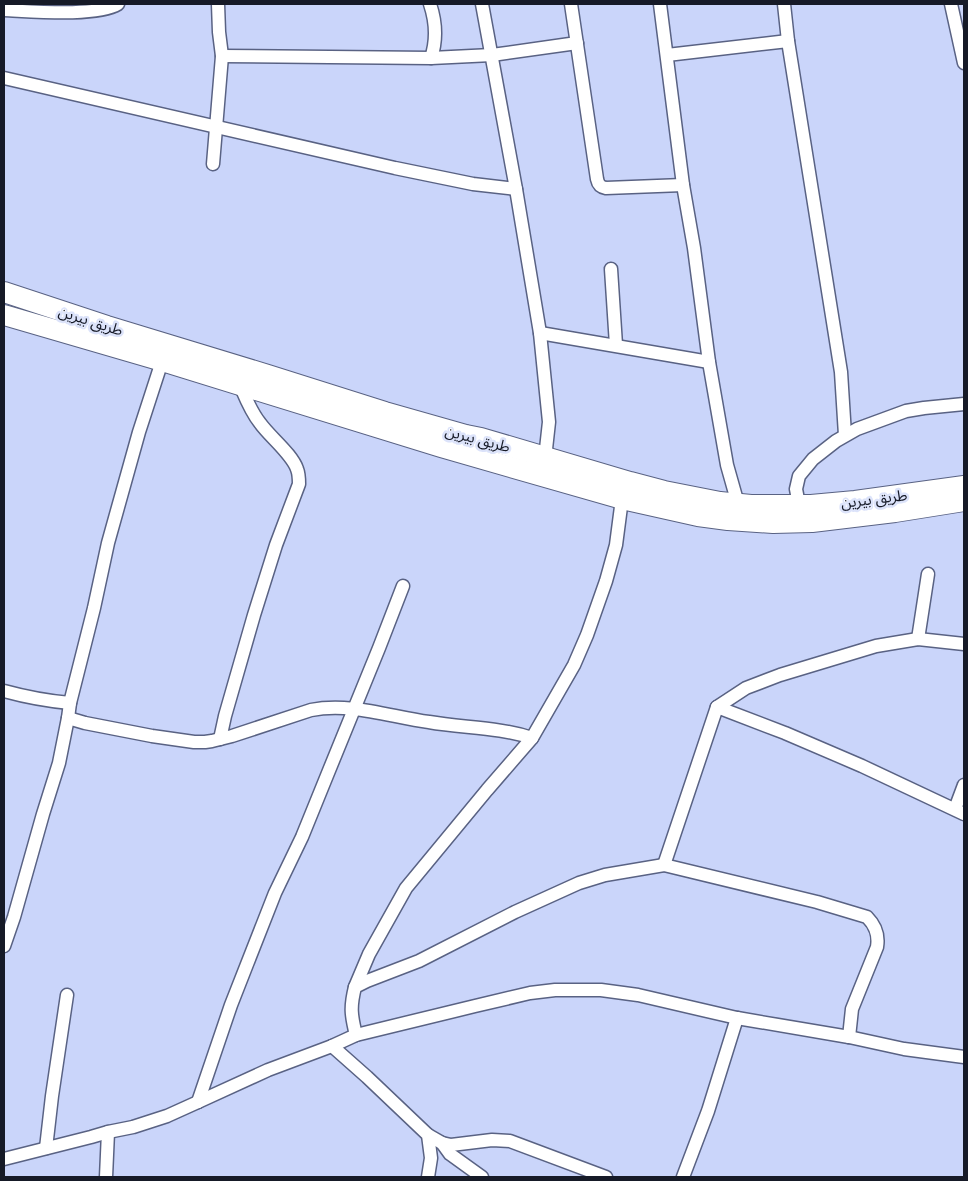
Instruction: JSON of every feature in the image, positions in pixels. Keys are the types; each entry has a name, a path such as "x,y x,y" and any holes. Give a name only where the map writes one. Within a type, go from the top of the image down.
{"main road":[{"name":"طريق بيرين","path":"4,292 165,353 240,385 444,438 622,499 698,516 728,520 812,522 964,501"},
{"name":"طريق بيرين","path":"4,315 165,353 268,374 385,412 444,438 481,438 664,491 720,502 799,505 855,501 964,486"}],"street":[{"path":"4,10 79,12 98,10 118,4"},
{"path":"213,164 222,56 218,32 218,4"},
{"path":"430,4 436,28 431,58"},
{"path":"482,4 540,333 549,422 545,458"},
{"path":"571,4 598,183 602,188 683,185"},
{"path":"660,4 683,185 694,248 709,362 727,465 738,504"},
{"path":"784,4 788,41 841,372 845,436"},
{"path":"951,4 964,63"},
{"path":"667,55 788,41"},
{"path":"222,56 431,58 492,55 577,43"},
{"path":"4,78 395,168 473,184 516,189"},
{"path":"610,270 616,345"},
{"path":"540,333 709,362"},
{"path":"4,946 59,763 70,703 92,617 108,543 139,432 165,353"},
{"path":"220,739 254,615 276,544 299,484 299,474 296,466 254,414 240,385"},
{"path":"799,505 796,490 799,476 813,459 845,436 857,429 906,411 964,404"},
{"path":"356,1035 351,1016 351,1002 355,988 369,954 406,888 532,738 574,665 606,581 616,545 622,499"},
{"path":"918,639 928,574"},
{"path":"198,1102 231,1005 275,893 302,837 403,586"},
{"path":"664,865 717,707 746,688 780,674 876,646 918,639 964,644"},
{"path":"4,691 51,702 70,703"},
{"path":"717,707 786,733 960,812 964,785"},
{"path":"68,718 143,734 184,741 205,742 311,710 334,708 374,712 468,728 500,730 532,738"},
{"path":"355,988 367,981 419,961 515,912 579,883 606,875 664,865 817,902 867,918 872,922 878,939 852,1010 849,1037"},
{"path":"4,1159 133,1127 167,1116 268,1070 356,1035 530,993 555,990 600,990 638,995 737,1018 849,1037 904,1049 964,1057"},
{"path":"46,1148 67,996"},
{"path":"683,1177 708,1111 737,1018"},
{"path":"332,1046 428,1135 442,1142 451,1145 492,1140 510,1141 606,1177"},
{"path":"106,1177 108,1132"},
{"path":"428,1135 431,1158 428,1177"},
{"path":"442,1142 450,1154 482,1177"}]}
